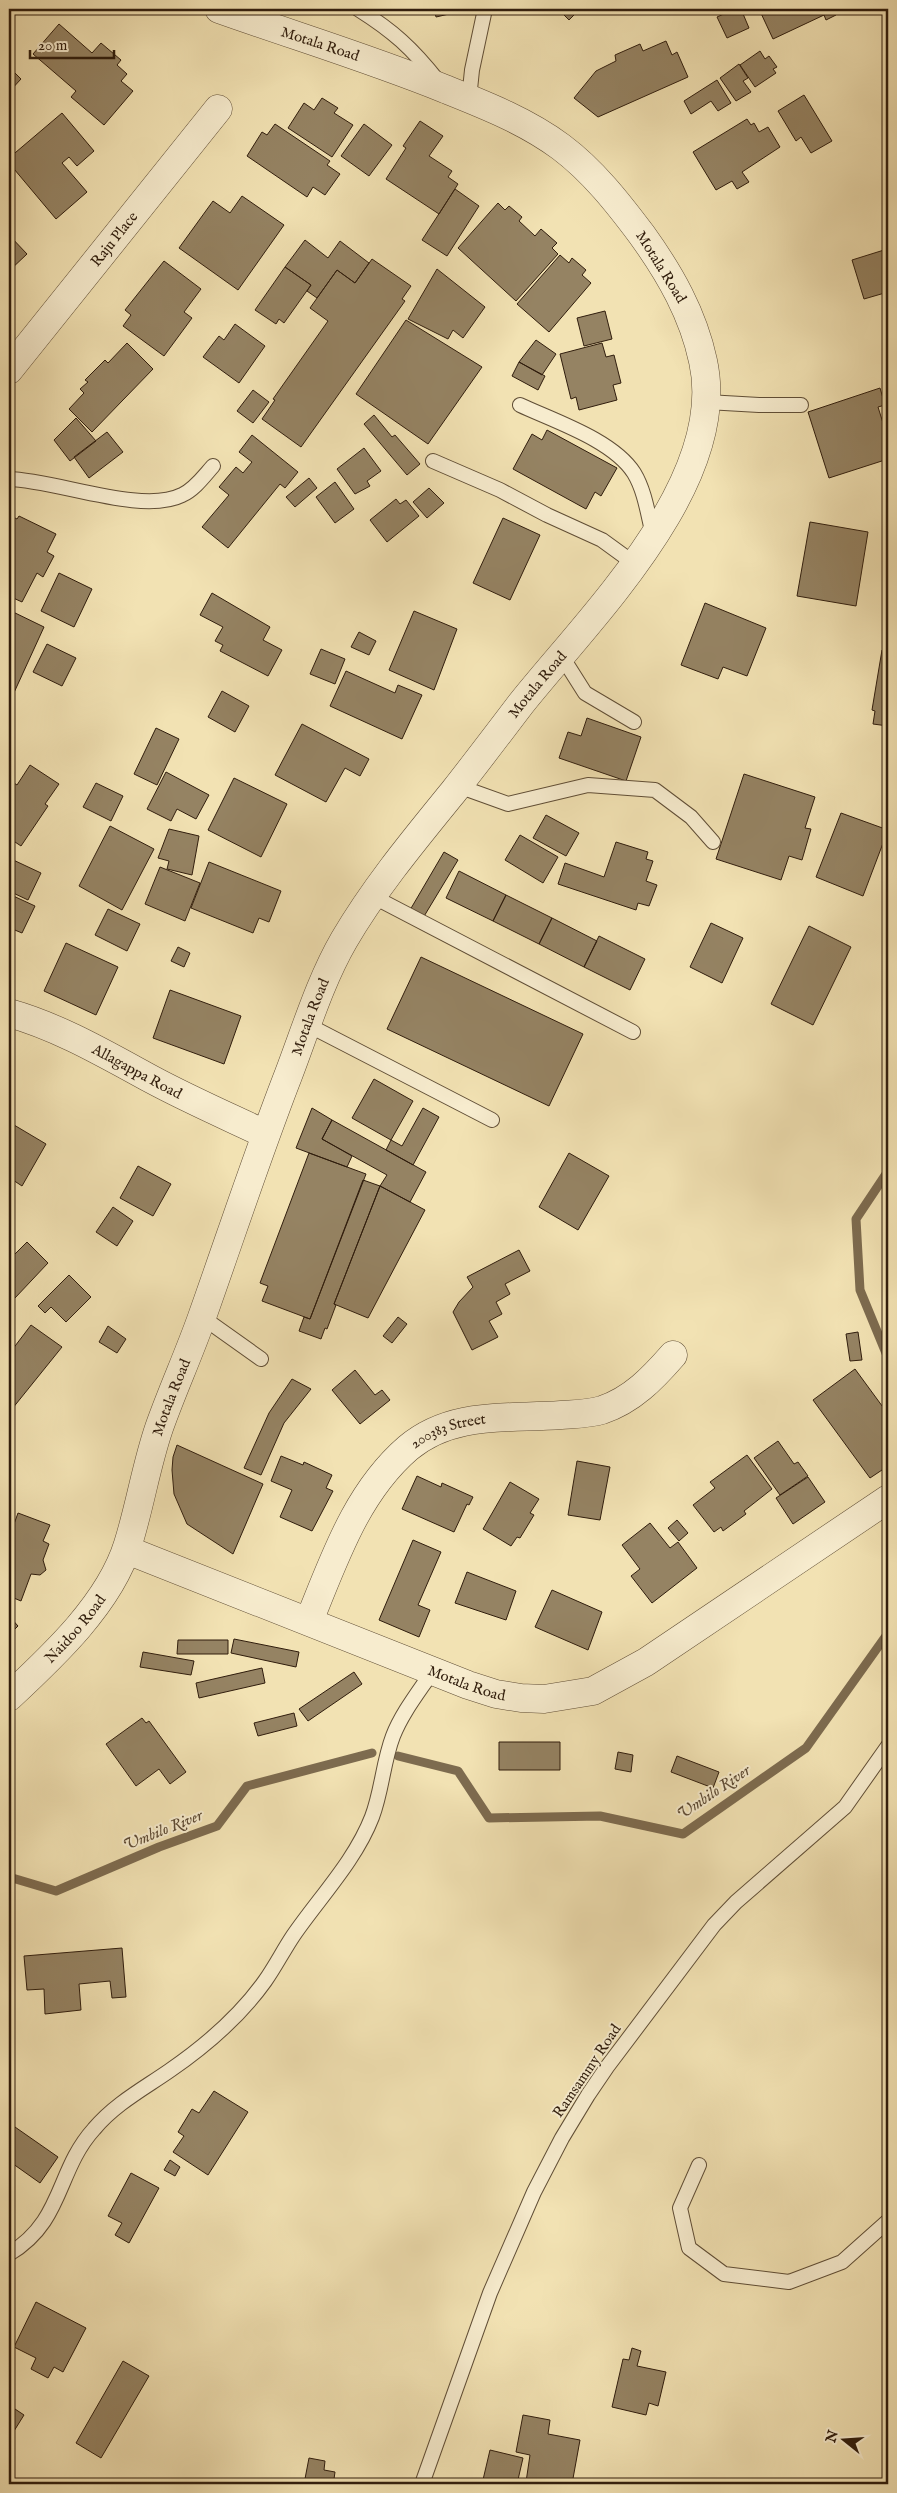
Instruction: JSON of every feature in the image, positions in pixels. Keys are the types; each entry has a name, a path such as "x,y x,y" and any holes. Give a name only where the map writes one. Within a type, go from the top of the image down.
{"street":[{"name":"Motala Road","path":"219,9 388,66 457,94 531,127 567,151 604,187 669,274 684,302 704,364 707,402 702,437 674,501 654,536 635,564 404,852 372,896 338,952 266,1134 202,1317 158,1431 127,1550 309,1621 432,1672 496,1694 544,1699 593,1691 646,1662 888,1499"},
{"name":"Raju Place","path":"9,370 218,109"},
{"name":"Allagappa Road","path":"9,1012 76,1040 152,1080 266,1134"},
{"name":"200383 Street","path":"309,1621 343,1540 363,1502 393,1462 409,1448 436,1430 471,1419 572,1415 601,1410 630,1396 648,1382 674,1355"},
{"name":"Naidoo Road","path":"9,1697 36,1672 106,1591 127,1550"}],"lane":[{"path":"358,9 392,30 457,94 472,70 485,9"},
{"path":"707,402 758,406 801,405"},
{"path":"520,405 591,439 627,463 635,475 644,498 654,536"},
{"path":"433,462 500,490 547,515 602,540 635,564"},
{"path":"9,479 159,502 184,494 195,486 212,466"},
{"path":"561,655 585,693 634,722"},
{"path":"458,786 508,804 588,785 656,790 692,817 713,842"},
{"path":"372,896 633,1032"},
{"path":"308,1025 492,1120"},
{"path":"202,1317 261,1359"},
{"path":"9,2254 23,2245 40,2228 52,2209 78,2150 94,2128 124,2101 205,2045 265,1982 292,1938 358,1846 372,1816 392,1737 405,1711 432,1672"},
{"name":"Ramsammy Road","path":"422,2484 490,2293 534,2192 562,2138 588,2095 612,2060 714,1925 736,1902 845,1808 888,1746"},
{"path":"699,2165 680,2208 689,2248 724,2274 789,2282 842,2262 888,2221"}],"building":[{"path":"434,9 462,9 462,11 436,17"},
{"path":"558,9 580,9 569,20"},
{"path":"735,9 741,9 749,28 727,38 717,17"},
{"path":"759,9 841,9 835,12 836,15 826,20 824,15 773,39"},
{"path":"59,24 92,53 101,43 121,60 117,65 127,74 121,81 133,91 104,125 71,97 76,91 33,54"},
{"path":"666,41 672,55 677,52 688,77 598,117 574,98 596,71 616,61 615,55 640,44 643,51"},
{"path":"760,51 765,59 769,56 777,67 773,69 776,73 755,87 740,65"},
{"path":"739,64 748,78 743,81 751,92 736,101 720,78"},
{"path":"9,67 21,79 9,92"},
{"path":"717,80 731,103 718,111 711,101 691,114 684,101"},
{"path":"804,95 832,141 811,153 801,137 796,141 778,111"},
{"path":"322,98 338,108 334,113 353,125 332,157 288,128 304,103 314,110"},
{"path":"62,113 94,151 77,166 69,157 62,163 87,192 56,219 9,163 9,158"},
{"path":"747,119 751,125 754,123 759,132 768,127 780,147 742,172 749,182 737,189 732,181 716,190 693,152"},
{"path":"420,121 443,136 429,156 452,171 448,177 458,184 439,214 386,179 406,148 403,146"},
{"path":"275,124 330,161 327,165 340,174 325,195 313,187 307,197 247,156 262,132 267,135"},
{"path":"364,124 392,145 369,176 341,156"},
{"path":"455,189 479,206 447,256 422,240"},
{"path":"242,196 284,225 238,290 179,248 213,201 230,213"},
{"path":"498,203 505,210 509,206 522,217 519,221 535,236 541,229 557,243 552,248 558,254 516,301 458,248"},
{"path":"9,235 27,254 9,271"},
{"path":"305,240 328,258 340,241 369,263 355,283 337,270 317,298 307,291 311,285 285,267"},
{"path":"884,250 888,265 888,292 864,299 852,260"},
{"path":"560,255 569,263 572,258 586,270 582,275 591,283 549,332 517,304"},
{"path":"372,259 411,286 402,299 405,301 301,447 262,419 275,400 273,399 328,321 310,308 337,270 355,283"},
{"path":"164,261 201,289 184,312 192,318 164,356 123,326 131,315 125,310"},
{"path":"285,267 311,285 284,323 279,319 276,324 255,310"},
{"path":"437,269 485,307 463,338 453,330 448,339 408,319"},
{"path":"605,311 612,339 584,346 577,318"},
{"path":"406,320 482,367 428,444 356,394"},
{"path":"235,324 265,346 239,383 203,357 219,336 224,340"},
{"path":"536,340 556,354 542,375 519,362"},
{"path":"127,343 153,369 92,432 69,409 84,393 80,389 88,382 85,380 105,360 108,363"},
{"path":"602,343 606,357 614,355 621,383 613,385 617,400 579,410 576,397 571,399 560,354"},
{"path":"519,362 545,376 538,390 512,376"},
{"path":"880,388 885,405 878,407 888,439 888,459 829,478 808,412"},
{"path":"253,390 269,402 253,423 237,411"},
{"path":"374,415 392,437 395,435 420,464 407,475 364,424"},
{"path":"76,418 96,441 70,461 54,440"},
{"path":"547,430 617,468 601,496 595,492 586,509 513,469 532,434 542,440"},
{"path":"107,432 123,452 89,478 74,457"},
{"path":"252,435 298,472 285,488 280,484 228,548 202,527 229,495 219,487 236,467 243,473 252,462 239,452"},
{"path":"364,448 381,471 367,481 370,486 355,494 337,469"},
{"path":"309,478 317,488 295,507 286,497"},
{"path":"335,482 354,509 335,523 316,497"},
{"path":"429,488 444,503 427,518 413,502"},
{"path":"396,499 400,504 406,500 419,516 387,542 370,520"},
{"path":"9,515 17,519 19,516 56,534 47,552 54,556 43,577 37,573 22,602 9,596"},
{"path":"503,518 540,535 510,600 473,583"},
{"path":"810,522 868,532 856,606 797,596"},
{"path":"59,573 92,589 74,627 41,611"},
{"path":"212,593 270,627 263,640 282,650 268,676 220,651 223,645 215,641 223,627 200,615"},
{"path":"705,603 766,628 747,676 723,667 718,679 681,665"},
{"path":"9,610 44,627 12,697 9,695"},
{"path":"414,611 457,629 434,690 389,670"},
{"path":"359,632 376,641 369,655 351,647"},
{"path":"47,644 76,658 62,686 33,672"},
{"path":"321,649 345,659 335,684 310,674"},
{"path":"882,650 888,651 888,726 873,724 875,711 872,710"},
{"path":"346,671 395,693 398,685 422,695 402,739 330,706"},
{"path":"222,691 249,706 235,732 208,717"},
{"path":"587,718 641,737 626,781 559,758 568,732 581,736"},
{"path":"302,724 369,759 360,776 345,768 326,802 275,775"},
{"path":"156,728 179,739 157,785 134,774"},
{"path":"30,765 59,784 45,804 48,806 21,846 9,838 9,790 14,783 17,785"},
{"path":"166,772 209,795 196,819 177,809 171,821 147,809"},
{"path":"744,774 815,797 805,828 811,829 802,860 789,856 781,880 716,859"},
{"path":"234,778 287,804 261,857 208,830"},
{"path":"96,783 123,796 111,821 83,807"},
{"path":"841,813 888,830 863,896 816,877"},
{"path":"546,815 579,833 566,856 533,838"},
{"path":"110,826 154,849 122,910 79,886"},
{"path":"169,829 199,836 192,875 167,869 169,861 158,858"},
{"path":"520,835 558,857 543,883 505,860"},
{"path":"616,842 648,852 646,859 653,861 646,881 657,885 649,906 638,903 636,910 558,884 565,863 604,877"},
{"path":"444,852 458,860 423,918 410,910"},
{"path":"9,858 41,873 28,900 9,891"},
{"path":"209,862 281,891 269,922 259,918 253,933 191,908"},
{"path":"160,867 200,883 185,921 145,904"},
{"path":"459,871 506,895 493,921 446,898"},
{"path":"9,894 35,906 22,933 10,928 9,931"},
{"path":"506,895 552,918 539,944 493,921"},
{"path":"108,909 140,924 127,951 95,935"},
{"path":"552,918 597,941 584,967 539,944"},
{"path":"711,923 743,938 722,983 690,967"},
{"path":"809,926 851,947 813,1025 771,1004"},
{"path":"599,936 645,959 630,990 584,967"},
{"path":"66,943 118,967 96,1015 44,991"},
{"path":"178,947 190,953 184,967 171,961"},
{"path":"421,957 583,1034 549,1106 387,1029"},
{"path":"170,990 241,1016 224,1064 153,1038"},
{"path":"374,1079 413,1101 391,1140 352,1118"},
{"path":"312,1108 332,1120 322,1139 352,1156 347,1167 296,1148"},
{"path":"423,1108 439,1117 413,1165 386,1150 391,1140 402,1146"},
{"path":"332,1120 426,1172 410,1202 380,1186 387,1175 322,1139"},
{"path":"9,1122 46,1144 22,1186 13,1180 9,1188"},
{"path":"309,1153 366,1174 310,1319 262,1301 268,1286 260,1283"},
{"path":"569,1153 609,1176 578,1230 539,1207"},
{"path":"138,1166 171,1184 153,1216 120,1198"},
{"path":"363,1180 380,1186 334,1304 336,1305 327,1329 325,1328 321,1339 299,1331 304,1317 310,1319"},
{"path":"380,1186 425,1210 368,1318 334,1304"},
{"path":"113,1207 133,1221 117,1246 96,1232"},
{"path":"27,1242 48,1263 15,1298 9,1291 9,1260"},
{"path":"519,1250 530,1271 505,1284 510,1294 496,1302 502,1314 489,1321 498,1337 472,1350 453,1312 459,1302 473,1287 467,1277"},
{"path":"69,1275 91,1297 66,1322 51,1307 45,1313 38,1306"},
{"path":"398,1317 407,1324 392,1343 383,1336"},
{"path":"31,1325 62,1347 12,1409 9,1406 9,1354"},
{"path":"108,1326 126,1339 117,1353 99,1342"},
{"path":"858,1332 862,1360 850,1361 846,1334"},
{"path":"855,1369 888,1414 888,1466 870,1478 813,1400"},
{"path":"355,1370 375,1395 382,1390 390,1400 360,1424 332,1390"},
{"path":"292,1379 311,1389 284,1423 261,1475 244,1468 269,1413"},
{"path":"778,1441 794,1464 798,1462 808,1476 780,1495 754,1458"},
{"path":"177,1445 263,1484 233,1554 187,1524 174,1494 172,1470 173,1457"},
{"path":"747,1455 772,1489 744,1511 746,1514 723,1531 721,1527 714,1532 693,1505 715,1488 710,1482"},
{"path":"281,1456 303,1465 304,1462 332,1475 326,1488 333,1491 312,1531 280,1517 292,1490 271,1481"},
{"path":"577,1461 610,1467 600,1520 568,1515"},
{"path":"417,1476 441,1487 442,1483 473,1497 469,1505 467,1504 454,1532 402,1509"},
{"path":"808,1477 825,1502 793,1524 776,1498"},
{"path":"510,1482 539,1499 530,1513 534,1515 520,1538 517,1537 511,1546 483,1529"},
{"path":"18,1513 50,1525 43,1541 49,1544 43,1560 46,1570 40,1575 31,1574 21,1601 9,1596 9,1538"},
{"path":"677,1520 688,1533 679,1541 668,1528"},
{"path":"650,1523 670,1548 678,1542 697,1568 652,1603 631,1576 640,1569 622,1545"},
{"path":"413,1540 441,1552 418,1605 430,1610 419,1637 379,1620"},
{"path":"467,1572 516,1591 506,1620 455,1603"},
{"path":"552,1590 602,1612 588,1650 535,1627"},
{"path":"9,1616 18,1626 9,1635"},
{"path":"234,1639 299,1652 296,1667 231,1653"},
{"path":"178,1640 228,1640 228,1654 177,1654"},
{"path":"143,1652 194,1661 191,1675 140,1667"},
{"path":"262,1668 265,1683 199,1698 196,1683"},
{"path":"354,1672 362,1684 308,1721 299,1709"},
{"path":"294,1713 297,1726 258,1736 254,1723"},
{"path":"142,1718 146,1723 149,1721 186,1772 170,1784 159,1769 136,1786 106,1744"},
{"path":"499,1742 560,1742 560,1770 499,1770"},
{"path":"618,1752 633,1755 631,1772 615,1769"},
{"path":"677,1756 719,1772 713,1788 671,1772"},
{"path":"122,1948 126,1997 112,1998 110,1981 79,1984 81,2010 45,2014 44,1989 27,1990 24,1956"},
{"path":"214,2091 248,2112 208,2175 173,2152 184,2136 178,2132 192,2109 199,2113"},
{"path":"15,2127 58,2157 40,2183 9,2161 9,2136"},
{"path":"170,2160 180,2167 175,2176 164,2170"},
{"path":"131,2173 159,2188 129,2243 115,2235 122,2223 108,2216"},
{"path":"36,2302 86,2328 63,2372 54,2367 48,2378 31,2369 36,2358 14,2347"},
{"path":"632,2348 641,2351 637,2366 666,2372 658,2406 649,2403 646,2415 612,2407 623,2359 629,2360"},
{"path":"123,2361 149,2376 101,2458 76,2443"},
{"path":"9,2405 24,2415 9,2439"},
{"path":"523,2415 550,2420 548,2434 580,2440 572,2484 526,2482 530,2455 516,2452"},
{"path":"490,2450 523,2458 517,2484 482,2484"},
{"path":"309,2458 325,2461 324,2470 335,2472 334,2479 338,2480 338,2484 304,2484"},
{"path":"865,2480 865,2484 822,2484 823,2481"}],"waterway":[{"name":"Umbilo River","path":"888,1171 856,1219 860,1290 888,1358"},
{"name":"Umbilo River","path":"398,1756 458,1771 489,1818 600,1816 683,1834 806,1748 888,1633"},
{"name":"Umbilo River","path":"9,1877 56,1891 159,1847 217,1826 247,1786 372,1753"}]}
